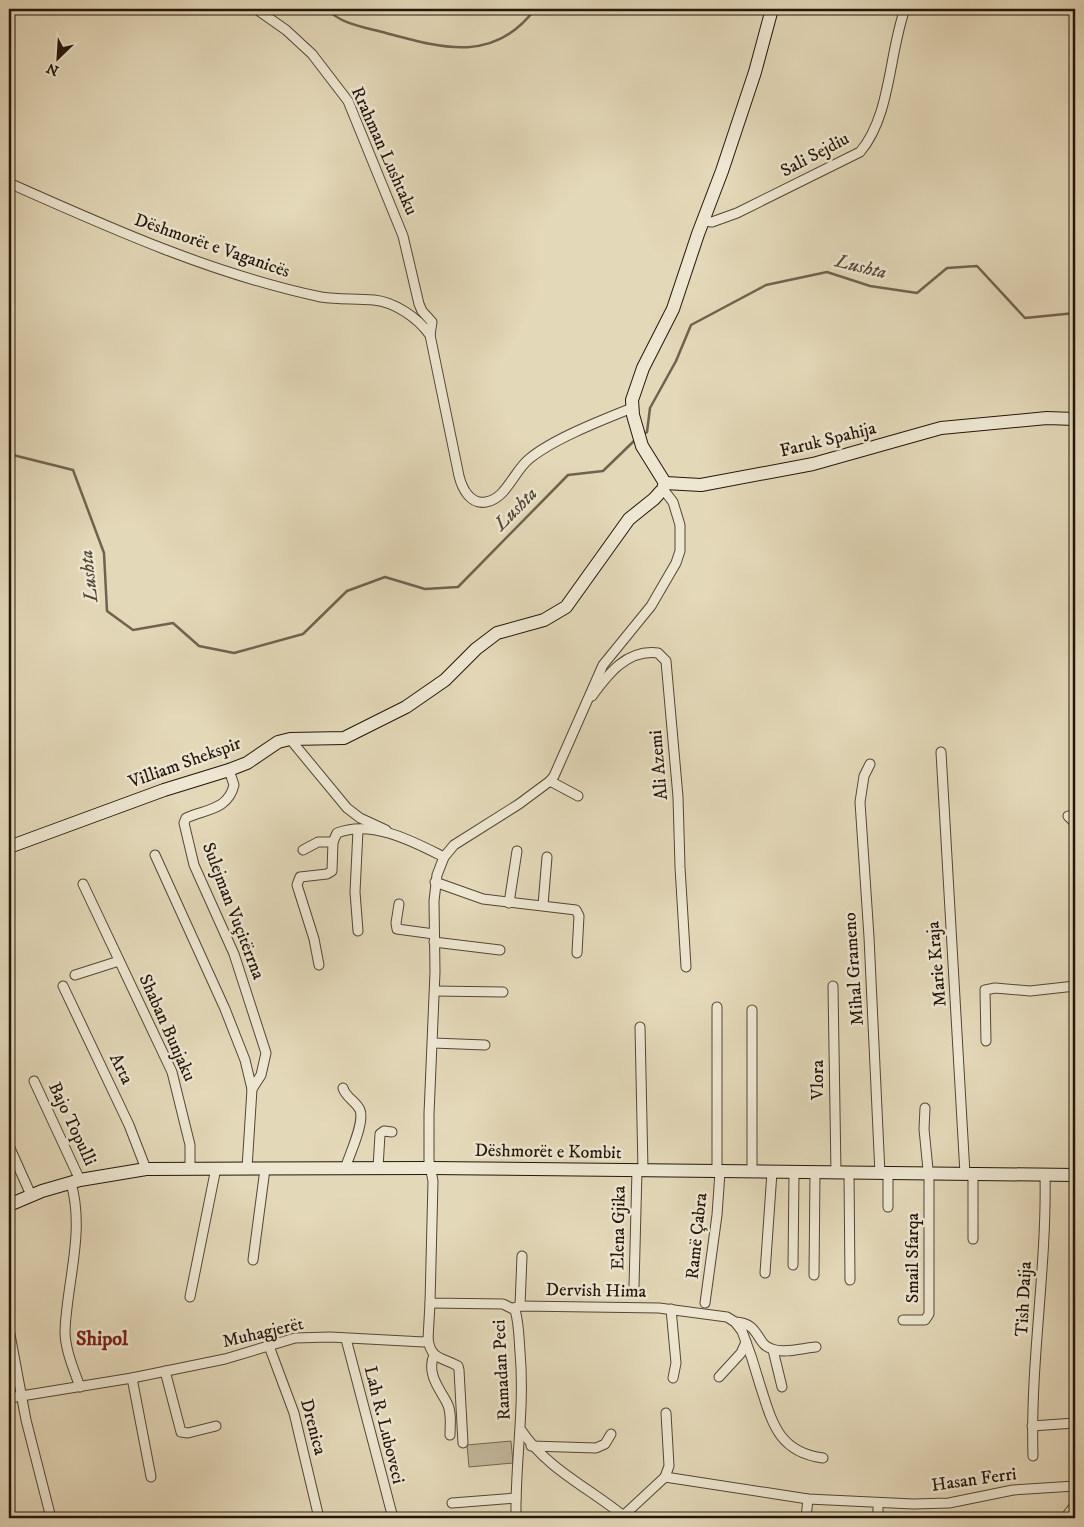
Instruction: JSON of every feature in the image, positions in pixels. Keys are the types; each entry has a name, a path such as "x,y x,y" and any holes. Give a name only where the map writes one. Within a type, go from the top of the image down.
{"street":[{"name":"Rrahman Lushtaku","path":"256,9 286,30 312,54 348,101 400,228 419,304 422,311 432,322 430,335"},
{"path":"463,1443 458,1366 434,1355 428,1338 433,1181 430,1168 429,1114 435,990 435,882 448,851 464,837 519,804 550,781 602,665 651,606 676,563 681,544 680,525 673,502 642,446 632,407 643,368 673,309 737,128 772,9"},
{"name":"Sali Sejdiu","path":"703,221 712,222 737,213 860,152 869,139 884,98 899,27 905,9"},
{"name":"Dëshmorët e Vaganicës","path":"9,183 144,242 252,280 334,299 384,302 413,318 430,335"},
{"path":"430,335 459,476 465,492 474,501 487,502 495,499 526,462 545,448 632,407"},
{"name":"Faruk Spahija","path":"664,486 701,485 813,464 941,428 1038,419 1075,419"},
{"name":"Villiam Shekspir","path":"9,846 164,790 229,770 247,763 278,742 290,738 344,738 355,734 425,695 445,680 476,649 497,633 544,620 566,607 629,519 664,486"},
{"name":"Ali Azemi","path":"588,698 593,696 611,671 633,656 642,653 658,654 666,661 678,797 686,967"},
{"path":"290,738 347,808 387,832 444,857"},
{"name":"Marie Kraja","path":"941,752 950,927 973,1239"},
{"name":"Mihal Grameno","path":"870,764 864,776 860,808 884,1174"},
{"name":"Sulejman Vuçitërrna","path":"229,770 234,785 226,801 210,810 186,818 184,823 194,864 234,954 266,1053 261,1075 252,1089"},
{"path":"550,781 578,796"},
{"path":"319,965 314,939 297,885 300,878 328,874 332,871 333,842 337,833 358,830 387,832"},
{"path":"358,830 355,892 358,932"},
{"path":"303,850 312,844 333,842"},
{"path":"509,903 517,851"},
{"name":"Sulejman Vuçitërrna","path":"155,855 225,1010 245,1060 252,1089 247,1168"},
{"path":"542,905 547,857"},
{"path":"435,882 470,895 509,903 576,910 579,916 577,954"},
{"name":"Shaban Bunjaku","path":"83,884 172,1072 190,1146 190,1168"},
{"path":"399,904 397,929 500,950"},
{"name":"Shaban Bunjaku","path":"74,975 119,962"},
{"name":"Arta","path":"63,986 130,1125 146,1169"},
{"name":"Vlora","path":"833,986 836,1173"},
{"path":"986,1041 985,990 995,988 1030,990 1075,986"},
{"path":"435,990 503,992"},
{"path":"717,1007 718,1172"},
{"path":"752,1010 752,1172"},
{"name":"Elena Gjika","path":"634,1287 640,1170 640,1027"},
{"path":"433,1043 485,1045"},
{"name":"Bajo Topulli","path":"34,1081 75,1181 77,1216 65,1332 80,1387"},
{"path":"343,1088 361,1114 345,1168"},
{"path":"925,1108 924,1129 928,1174"},
{"path":"378,1168 380,1134 392,1132"},
{"path":"9,1146 31,1195"},
{"path":"190,1297 216,1168"},
{"name":"Dëshmorët e Kombit","path":"9,1205 31,1195 75,1181 146,1169 430,1168 1075,1175"},
{"path":"252,1260 265,1169"},
{"name":"Ramë Çabra","path":"705,1303 717,1215 718,1172"},
{"path":"765,1273 772,1172"},
{"path":"793,1265 794,1173"},
{"path":"814,1275 815,1173"},
{"path":"849,1174 850,1280"},
{"path":"884,1174 888,1207"},
{"name":"Smail Sfarqa","path":"904,1320 925,1320 929,1314 928,1174"},
{"name":"Tish Daija","path":"1033,1456 1032,1426 1042,1275 1045,1175"},
{"name":"Dervish Hima","path":"522,1256 517,1307 671,1309 718,1315 753,1327 766,1346 773,1350 782,1387"},
{"name":"Ramadan Peci","path":"430,1303 503,1304 517,1307 523,1401 516,1518"},
{"name":"Dervish Hima","path":"671,1309 676,1363 673,1378"},
{"path":"735,1322 746,1341 770,1416 780,1436 796,1450 823,1458"},
{"path":"9,1329 21,1396 52,1518"},
{"name":"Muhagjerët","path":"9,1398 132,1378 225,1359 295,1338 418,1343 424,1342 428,1338"},
{"name":"Lah R. Luboveci","path":"346,1339 393,1518"},
{"path":"719,1377 742,1353 746,1341"},
{"name":"Drenica","path":"269,1346 294,1413 319,1518"},
{"path":"773,1350 816,1348"},
{"path":"434,1355 434,1377 439,1393 448,1404 450,1435"},
{"path":"165,1371 181,1432 188,1433 216,1426"},
{"path":"132,1378 151,1477"},
{"path":"521,1430 555,1468 625,1517 644,1494 665,1477 669,1466 666,1413"},
{"path":"1032,1426 1075,1422"},
{"path":"519,1447 596,1448 605,1444 611,1434"},
{"name":"Hasan Ferri","path":"665,1477 808,1499 878,1503 949,1504 1013,1490 1075,1486"},
{"path":"452,1503 516,1498"},
{"path":"806,1518 808,1499"},
{"path":"878,1503 878,1518"},
{"path":"1065,1518 1075,1505"}],"shaded area":[{"path":"511,1441 513,1463 469,1467 467,1445"}],"waterway":[{"path":"327,9 340,19 362,27 427,43 466,47 484,45 502,38 519,26 535,9"},
{"name":"Lushta","path":"644,434 647,432 650,408 676,361 691,325 766,285 827,272 870,286 917,293 947,268 977,266 1025,318 1075,313"},
{"name":"Lushta","path":"9,454 73,470 104,553 107,611 133,630 173,623 199,646 234,653 303,634 347,591 385,577 425,589 458,587 568,475 603,471 635,440"}],"district":[{"name":"Shipol","path":"102,1339"}]}
